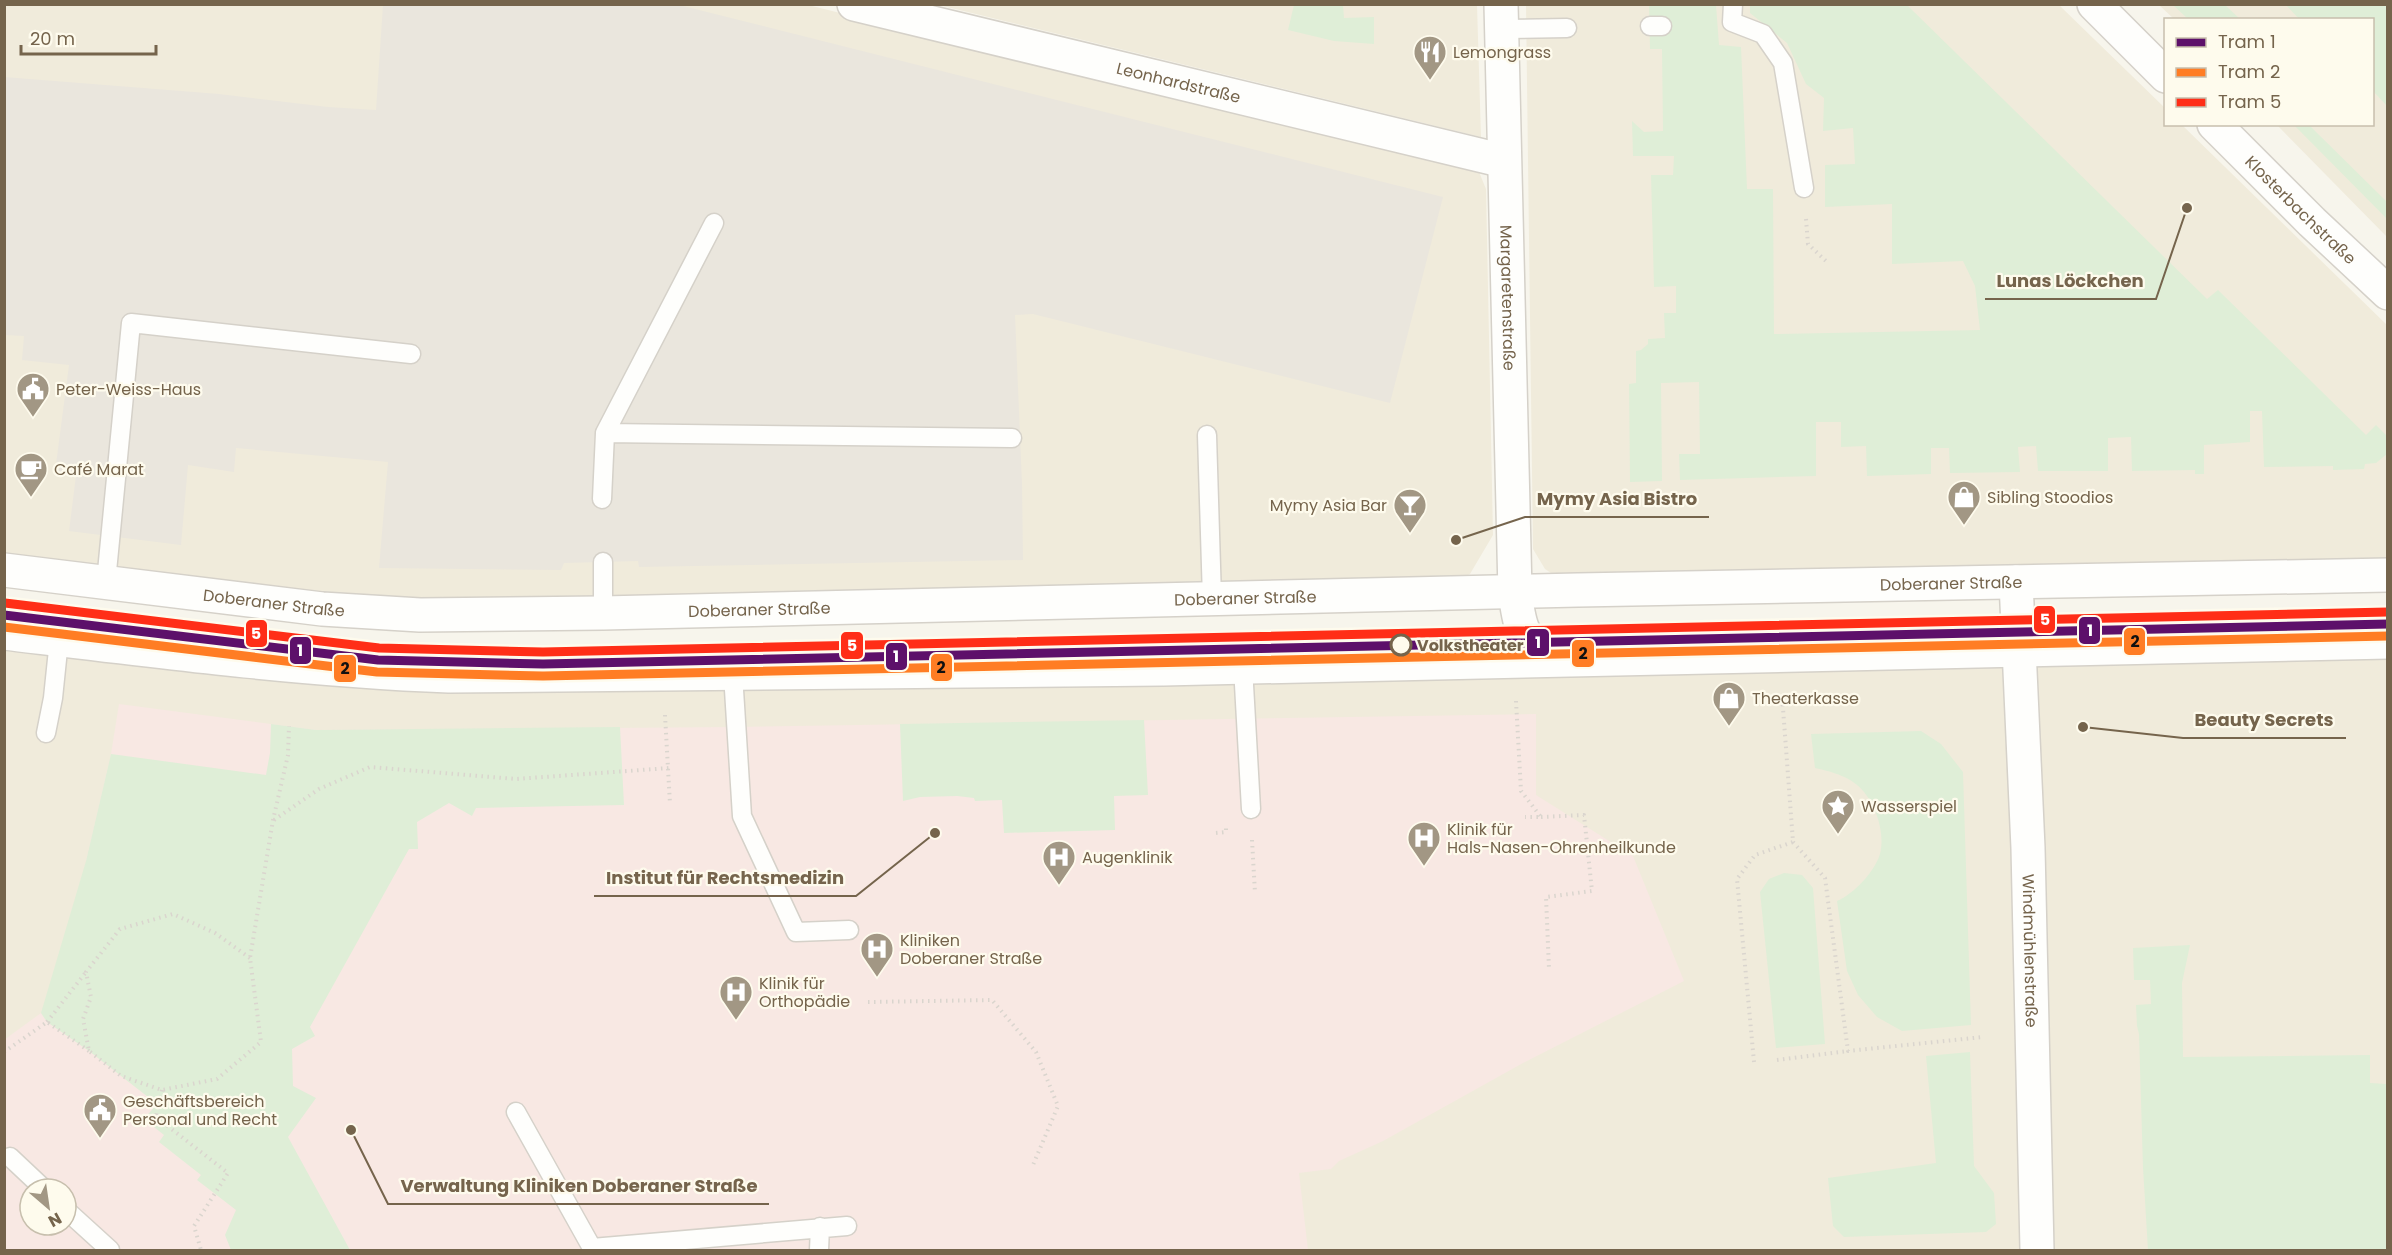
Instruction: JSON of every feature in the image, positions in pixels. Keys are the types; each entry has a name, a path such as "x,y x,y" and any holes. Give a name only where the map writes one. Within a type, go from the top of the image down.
{"street":[{"name":"Leonhardstraße","path":"854,4 1504,161"},
{"path":"2098,6 2164,74"},
{"name":"Margaretenstraße","path":"1502,17 1515,592"},
{"name":"Klosterbachstraße","path":"2216,126 2312,222 2388,293"},
{"name":"Doberaner Straße","path":"4,570 344,610 420,615 2388,576"},
{"name":"Windmühlenstraße","path":"2016,582 2028,848 2037,1251"},
{"path":"1515,592 1519,620 1528,641 1544,659"},
{"path":"4,633 243,662 358,673 449,676 1243,667 2388,642"}],"lane":[{"path":"1733,4 1732,22 1763,34 1783,63 1804,188"},
{"path":"1502,17 1567,28"},
{"path":"602,499 605,433 714,223"},
{"path":"106,582 131,323 411,354"},
{"path":"605,433 1012,438"},
{"path":"1207,435 1212,599"},
{"path":"603,562 603,613"},
{"path":"46,733 53,698 59,640"},
{"path":"1243,667 1251,810"},
{"path":"733,674 742,816 796,932 849,930"},
{"path":"516,1112 592,1248 640,1247 847,1226"},
{"path":"10,1157 31,1177"},
{"path":"78,1221 110,1251"},
{"path":"819,1251 820,1227"}],"path":[{"path":"1805,209 1808,244 1828,262"},
{"path":"1782,690 1793,842 1825,878 1848,1052"},
{"path":"1516,694 1521,791 1541,817"},
{"path":"665,714 670,804"},
{"path":"47,1022 89,1050 122,1076 162,1090 218,1079 261,1042 250,958 273,820 288,754 290,726"},
{"path":"273,820 319,789 370,767 516,779 669,768"},
{"path":"1525,817 1584,815 1592,891 1546,897 1549,969"},
{"path":"1252,830 1255,893"},
{"path":"1754,1062 1737,879 1755,855 1793,842"},
{"path":"4,1052 47,1022 120,929 173,914 215,933 250,958"},
{"path":"86,972 91,997 83,1019 89,1050"},
{"path":"868,1002 992,1000 1036,1052 1058,1106 1033,1165"},
{"path":"1777,1060 1983,1037"},
{"path":"162,1090 156,1117 228,1173 194,1226 201,1251"}],"shaded area":[{"path":"5,5 808,5 1479,172 1486,189 1493,535 1470,574 1449,585 945,596 331,598 5,559"},
{"path":"383,5 679,5 1443,197 1390,403 1033,314 1015,315 1023,560 639,567 638,561 564,563 561,570 379,568 388,462 236,448 234,472 188,465 181,545 69,531 76,475 55,472 69,365 22,360 24,336 5,335 4,77 219,94 328,107 376,110"},
{"path":"939,5 1477,5 1481,137"},
{"path":"1526,5 2059,5 2164,107 2164,126 2183,126 2387,325 2387,576 1557,577 1545,569 1533,549"},
{"path":"2159,5 2387,5 2387,237 2278,126 2374,126 2374,18 2173,18"},
{"path":"5,643 226,674 352,688 485,692 2387,653 2387,1250 5,1250"},
{"name":"Kliniken Doberaner Straße","path":"119,704 316,730 735,727 1536,714 1536,795 1633,856 1684,981 1523,1063 1383,1141 1339,1161 1331,1169 1299,1173 1308,1250 5,1250 4,1040 41,1013 75,974 86,861 111,754"}],"green space":[{"path":"2285,4 2387,5 2387,106 2374,92 2374,18 2298,18"},
{"path":"1294,5 1343,5 1344,18 1374,17 1374,44 1334,41 1288,30"},
{"path":"1649,5 1716,5 1719,45 1741,47 1747,189 1773,189 1774,334 1980,330 1975,286 1963,261 1892,264 1892,204 1825,207 1825,165 1855,164 1853,128 1823,131 1824,98 1806,84 1787,43 1750,13 1750,5 1907,5 2207,299 2218,290 2366,435 2376,425 2387,436 2387,454 2376,463 2365,464 2364,469 2333,470 2333,466 2264,467 2262,411 2250,411 2250,442 2204,445 2204,474 2195,474 2195,470 2132,471 2131,437 2108,438 2108,471 2038,471 2036,446 2018,447 2020,472 1950,473 1949,448 1931,448 1931,474 1867,476 1866,446 1841,447 1841,422 1816,422 1816,476 1680,480 1679,454 1700,454 1699,382 1661,383 1662,481 1630,482 1629,384 1636,383 1636,351 1648,344 1648,339 1665,338 1664,313 1676,313 1676,286 1654,287 1651,175 1673,175 1674,156 1633,156 1632,121 1644,132 1663,131 1662,49 1650,49"},
{"path":"2173,5 2225,5 2239,18 2187,18"},
{"path":"2295,126 2310,126 2387,202 2387,219"},
{"path":"1144,720 1148,795 1114,796 1115,830 1004,833 1002,800 975,801 974,798 957,796 920,797 903,801 900,724"},
{"path":"271,724 316,730 620,727 624,805 476,808 472,816 449,803 417,822 418,849 409,849 310,1027 315,1036 292,1049 293,1086 316,1098 288,1137 350,1250 231,1250 225,1235 236,1210 197,1180 201,1175 159,1142 164,1135 144,1119 157,1104 89,1051 47,1022 41,1013 86,861 111,754 266,775 270,753"},
{"path":"1921,731 1941,744 1963,772 1971,1025 1902,1031 1877,1017 1858,995 1847,971 1837,901 1857,888 1877,861 1881,846 1879,822 1869,798 1854,782 1829,771 1815,768 1811,734"},
{"path":"1784,873 1802,875 1813,888 1825,1044 1776,1048 1760,892 1769,879"},
{"path":"2190,945 2182,983 2183,1057 2370,1055 2370,1083 2387,1084 2387,1250 2148,1250 2136,1005 2151,1004 2150,980 2134,980 2133,948"},
{"path":"1970,1052 1974,1166 1994,1193 1996,1224 1986,1232 1844,1237 1833,1226 1828,1178 1936,1163 1926,1056"}],"tram line":[{"name":"5","path":"5,603 379,648 543,652 2388,612"},
{"name":"1","path":"4,615 378,660 543,664 2388,624"},
{"name":"2","path":"4,627 377,672 543,676 2388,636"}],"place":[{"name":"Lemongrass","path":"1430,81"},
{"name":"Lunas Löckchen","path":"2187,208"},
{"name":"Peter-Weiss-Haus","path":"33,418"},
{"name":"Café Marat","path":"31,498"},
{"name":"Sibling Stoodios","path":"1964,526"},
{"name":"Mymy Asia Bar","path":"1410,534"},
{"name":"Mymy Asia Bistro","path":"1456,540"},
{"name":"Volkstheater","path":"1401,645"},
{"name":"Theaterkasse","path":"1729,727"},
{"name":"Beauty Secrets","path":"2083,727"},
{"name":"Institut für Rechtsmedizin","path":"935,833"},
{"name":"Wasserspiel","path":"1838,835"},
{"name":"Klinik für Hals-Nasen-Ohrenheilkunde","path":"1424,867"},
{"name":"Augenklinik","path":"1059,886"},
{"name":"Kliniken Doberaner Straße","path":"877,978"},
{"name":"Klinik für Orthopädie","path":"736,1021"},
{"name":"Verwaltung Kliniken Doberaner Straße","path":"351,1130"},
{"name":"Geschäftsbereich Personal und Recht","path":"100,1139"}]}
